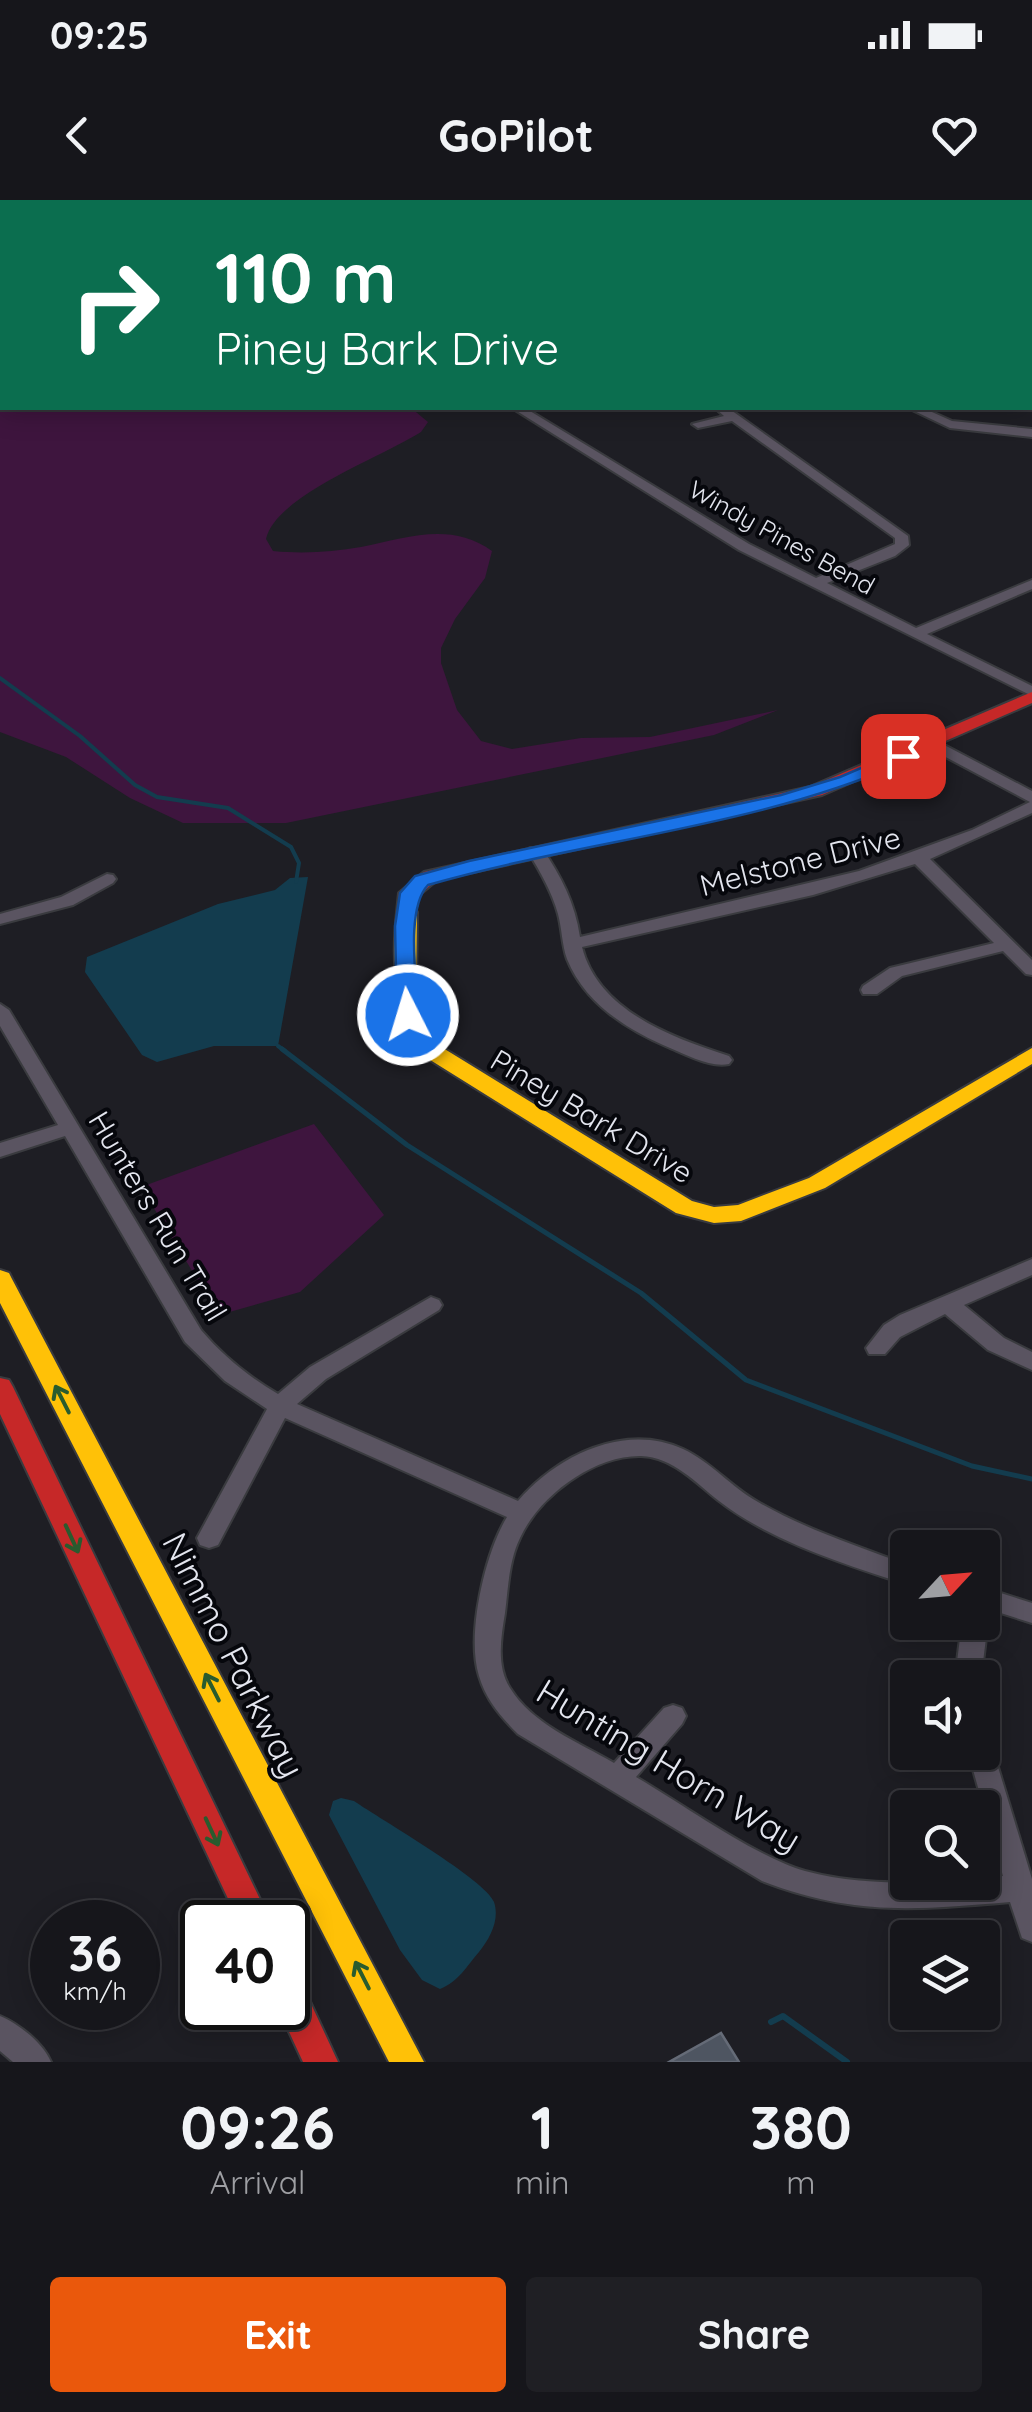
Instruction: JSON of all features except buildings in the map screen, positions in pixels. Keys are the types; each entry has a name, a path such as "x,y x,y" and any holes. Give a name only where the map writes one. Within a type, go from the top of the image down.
{"main road":[{"name":"Piney Bark Drive","path":"1032,695 846,781 785,800 436,874 415,885 410,893 405,926 408,1015 424,1042 452,1066 684,1207 714,1215 742,1213 817,1183 1032,1055"},
{"name":"Nimmo Parkway","path":"0,1280 406,2062"},
{"path":"0,1388 244,1900"},
{"path":"306,2030 321,2062"}],"street":[{"name":"Windy Pines Bend","path":"521,410 744,548 1032,695"},
{"path":"724,410 901,536 902,545 890,554 814,584"},
{"path":"918,410 950,424 1032,433"},
{"path":"698,424 735,417"},
{"path":"914,634 1032,584"},
{"path":"931,743 1032,798"},
{"name":"Melstone Drive","path":"572,944 921,860 1032,807"},
{"path":"536,852 562,898 583,973 616,1008 658,1036 722,1060"},
{"path":"921,860 1032,970"},
{"path":"0,919 82,895 107,880"},
{"path":"870,990 896,972 1007,945"},
{"name":"Hunters Run Trail","path":"0,1010 193,1336 227,1373 280,1406 522,1513"},
{"path":"0,1150 70,1128"},
{"path":"876,1348 892,1330 1032,1266"},
{"path":"950,1305 996,1344 1032,1362"},
{"path":"209,1538 280,1406 318,1373 431,1306"},
{"name":"Hunting Horn Way","path":"890,1568 744,1506 686,1462 661,1450 625,1450 584,1462 546,1488 522,1513 502,1554 486,1648 488,1669 496,1692 526,1726 772,1872 807,1886 874,1899 1017,1888"},
{"path":"1000,1603 1032,1613"},
{"path":"616,1780 673,1716"},
{"path":"986,1770 1017,1888 1032,1928"},
{"path":"0,2032 36,2062"}],"shaded area":[{"path":"0,410 413,410 428,422 421,432 310,492 274,523 266,539 273,551 306,552 444,534 460,536 492,551 485,578 455,619 441,648 441,663 457,710 481,741 512,749 581,738 650,737 778,710 714,735 286,823 183,823 130,798 66,757 0,732"},
{"path":"314,1124 384,1215 300,1292 219,1315 141,1187"}],"water":[{"path":"308,877 278,1046 214,1046 157,1062 142,1055 85,972 87,957 218,904 275,890 290,878"},
{"path":"333,1801 354,1801 453,1865 494,1902 495,1922 487,1941 447,1986 440,1989 422,1980 400,1950 329,1815"}],"waterway":[{"path":"0,678 80,736 135,785 157,797 228,808 291,847 299,863 296,882"},
{"path":"278,1046 285,1051"},
{"path":"282,1049 407,1145 641,1293 746,1380 972,1466 1032,1479"},
{"path":"771,2022 783,2016 847,2062"}],"traffic: slow":[{"path":"407,912 406,986 415,1020 435,1053 684,1207 714,1215 741,1213 817,1183 1032,1055"},
{"path":"0,1279 407,2062"}],"traffic: jam":[{"path":"407,912 409,893 431,876 816,791 1032,697"},
{"path":"0,1387 245,1900"},
{"path":"306,2030 321,2062"}],"route":[{"path":"408,1015 405,926 410,893 422,880 785,800 846,781 903,756"}]}
